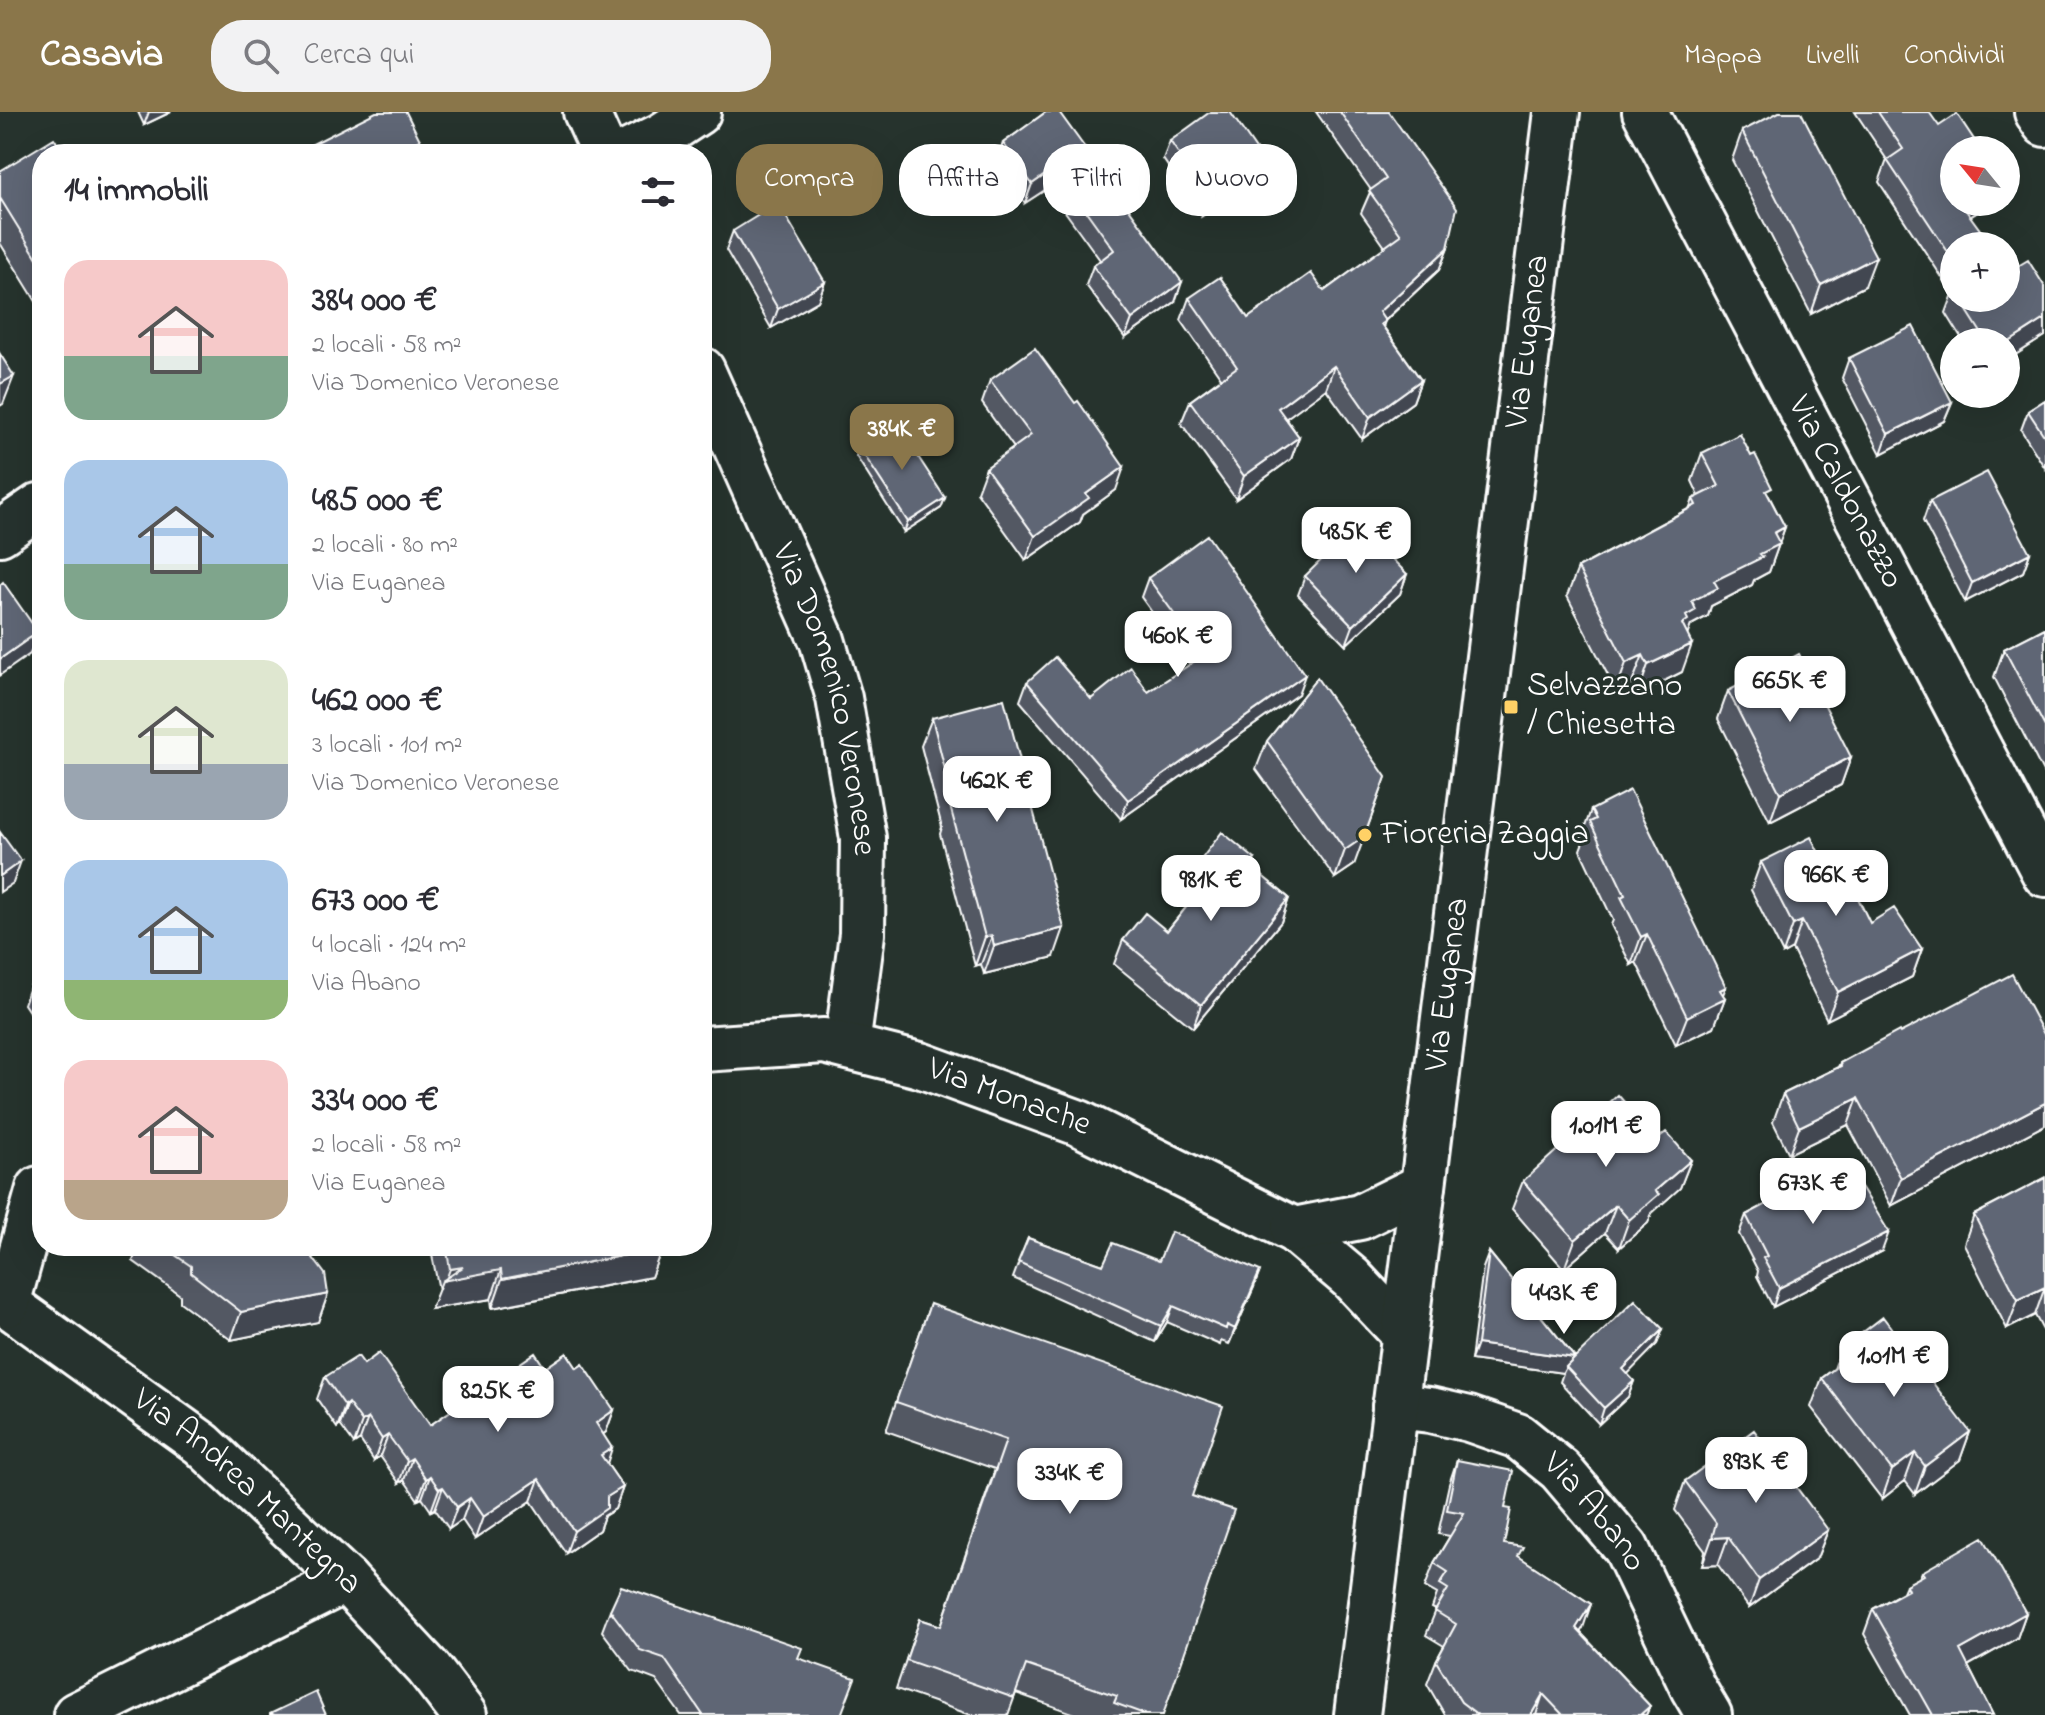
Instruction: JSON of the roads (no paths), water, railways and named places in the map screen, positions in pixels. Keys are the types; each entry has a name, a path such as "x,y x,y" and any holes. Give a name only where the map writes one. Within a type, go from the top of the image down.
{"street":[{"path":"586,112 600,144"},
{"path":"645,144 698,112"},
{"name":"Via Euganea","path":"1357,1715 1557,112"},
{"name":"Via Caldonazzo","path":"1645,112 2045,874"},
{"path":"2037,112 2045,124"},
{"name":"Via Domenico Veronese","path":"712,402 822,640 839,698 863,838 862,934 847,1046"},
{"path":"0,533 32,511"},
{"name":"Via Monache","path":"712,1048 824,1041 920,1065 1079,1123 1294,1230 1351,1278 1404,1334"},
{"path":"1294,1230 1360,1217 1423,1186"},
{"path":"4,1302 27,1191"},
{"name":"Via Andrea Mantegna","path":"4,1302 202,1444 346,1580 428,1668 464,1715"},
{"name":"Via Abano","path":"1395,1406 1469,1419 1518,1436 1560,1470 1626,1548 1709,1715"},
{"path":"76,1715 346,1580"}],"place":[{"name":"Selvazzano / Chiesetta","path":"1511,707"},
{"name":"Fioreria Zaggia","path":"1365,835"}]}
